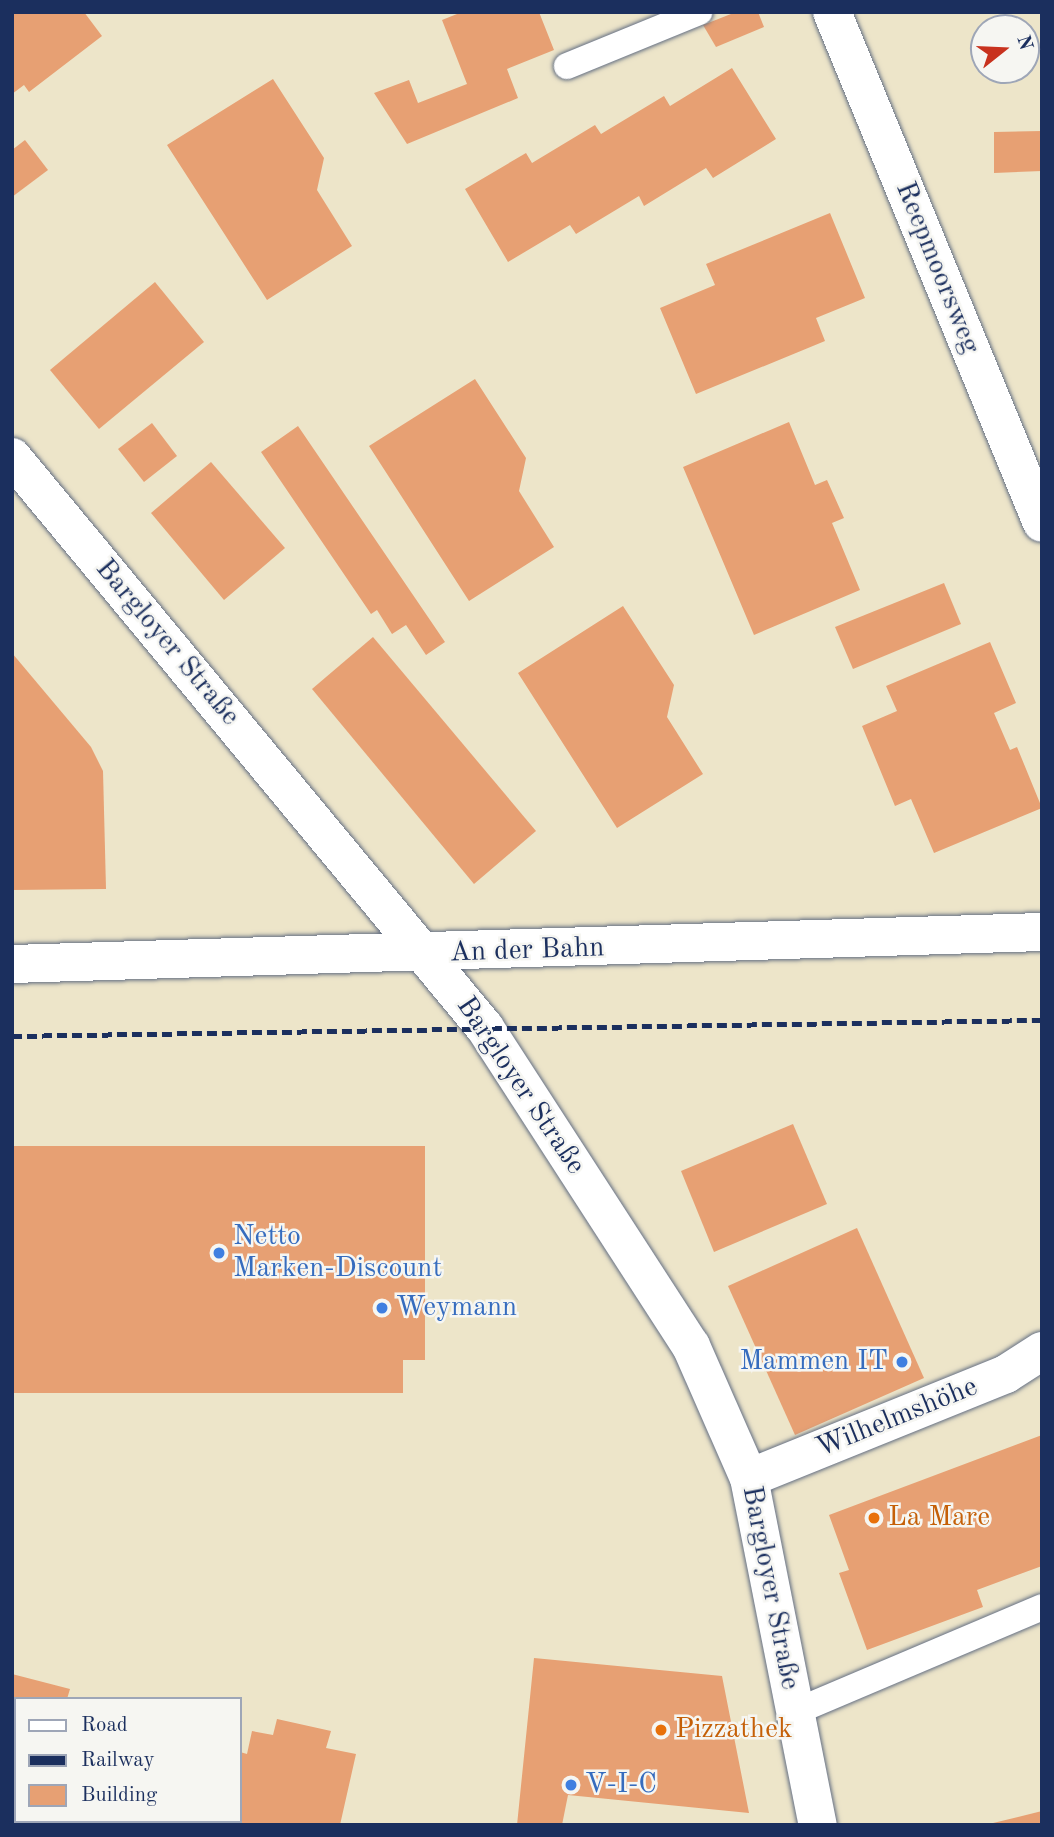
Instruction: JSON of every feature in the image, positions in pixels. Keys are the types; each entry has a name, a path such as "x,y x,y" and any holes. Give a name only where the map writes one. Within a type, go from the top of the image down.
{"street":[{"name":"Reepmoorsweg","path":"832,12 1042,523"},
{"name":"Bargloyer Straße","path":"12,457 428,954 485,1028 691,1346 749,1478 818,1825"},
{"name":"An der Bahn","path":"12,964 428,954 1042,932"},
{"name":"Wilhelmshöhe","path":"749,1478 1006,1374 1042,1351"}],"lane":[{"path":"567,66 699,12"},
{"path":"795,1712 1042,1607"}],"building":[{"path":"12,12 84,12 102,36 29,92 24,85 12,94"},
{"path":"462,12 539,12 554,50 507,69 518,98 407,144 374,93 409,80 418,103 467,84 442,20"},
{"path":"736,12 758,12 764,27 716,47 703,25"},
{"path":"732,68 776,139 713,178 706,168 644,206 639,196 576,234 570,225 508,262 465,189 526,153 532,163 595,125 601,134 664,96 670,106"},
{"path":"273,79 324,158 317,190 352,246 267,300 167,145"},
{"path":"1042,131 1042,171 994,173 994,132"},
{"path":"25,140 48,170 12,197 12,150"},
{"path":"830,213 865,298 816,318 825,341 696,394 660,308 715,285 706,264"},
{"path":"155,282 204,342 99,429 50,370"},
{"path":"475,379 526,458 519,491 554,547 469,601 369,446"},
{"path":"789,422 815,485 827,480 844,518 832,523 860,590 754,635 683,467"},
{"path":"152,423 177,456 144,482 118,449"},
{"path":"298,426 445,642 426,655 406,625 392,634 377,610 371,614 261,452"},
{"path":"211,462 285,548 224,600 151,513"},
{"path":"944,583 961,624 853,669 835,627"},
{"path":"623,606 674,685 667,717 703,774 617,828 518,673"},
{"path":"373,637 536,831 474,884 312,689"},
{"path":"990,642 1016,703 994,713 1010,750 1017,747 1042,808 934,853 911,799 895,806 862,726 897,711 886,686"},
{"path":"12,653 91,747 103,771 106,889 12,890"},
{"path":"793,1124 827,1204 714,1252 681,1171"},
{"name":"Netto Marken-Discount","path":"12,1146 425,1146 425,1360 403,1360 403,1393 12,1393"},
{"path":"857,1228 924,1378 795,1435 728,1286"},
{"path":"1042,1435 1042,1566 977,1590 983,1607 867,1650 839,1573 849,1570 829,1515"},
{"path":"534,1658 722,1676 749,1813 568,1795 562,1825 517,1825"},
{"path":"12,1674 70,1689 68,1697 14,1697 14,1823 38,1823 12,1825"},
{"path":"277,1719 331,1731 326,1748 356,1754 340,1825 219,1825 242,1823 242,1753 247,1754 252,1731 273,1735"},
{"path":"1042,1811 1042,1825 989,1825 989,1824"},
{"path":"78,1823 114,1823 77,1825"}],"railway":[{"path":"12,1036 1042,1020"}],"place":[{"name":"Netto Marken-Discount","path":"219,1253"},
{"name":"Weymann","path":"382,1308"},
{"name":"Mammen IT","path":"902,1362"},
{"name":"La Mare","path":"874,1518"},
{"name":"Pizzathek","path":"661,1730"},
{"name":"V-I-C","path":"571,1785"}]}
